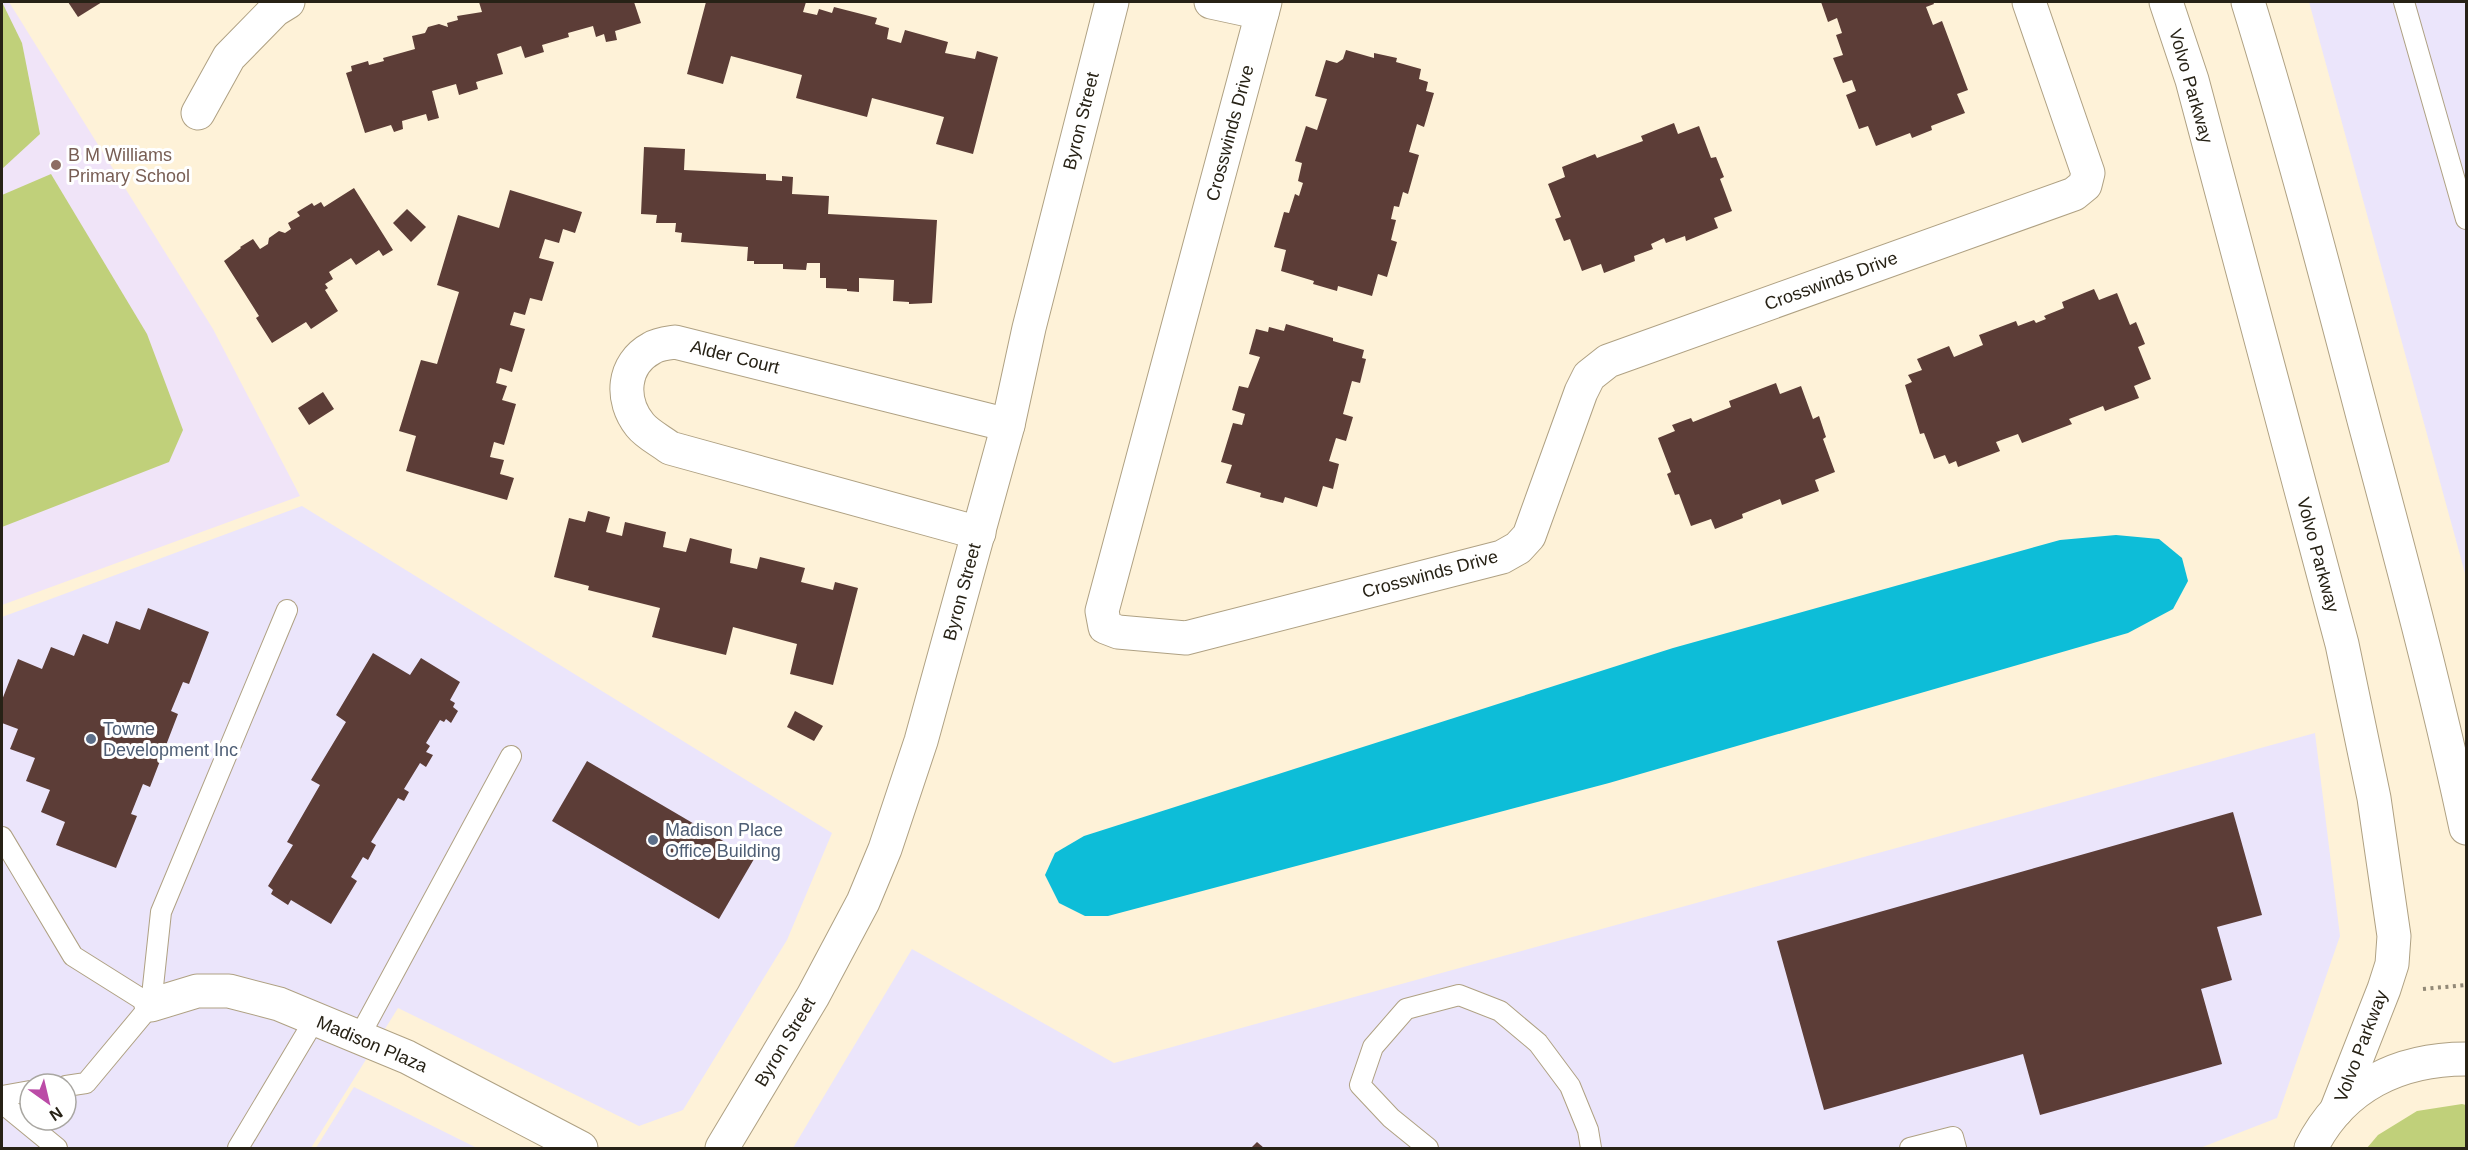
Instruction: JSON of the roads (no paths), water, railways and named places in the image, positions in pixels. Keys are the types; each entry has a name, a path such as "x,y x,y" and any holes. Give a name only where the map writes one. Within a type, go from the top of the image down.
{"street":[{"path":"198,114 229,57 275,10 288,2"},
{"name":"Byron Street","path":"722,1149 813,996 863,902 921,741 1008,426 1029,328 1112,2"},
{"name":"Crosswinds Drive","path":"1211,2 1264,7 1102,611 1104,627 1118,632 1186,638 1502,557 1518,548 1529,536 1581,392 1589,376 1608,362 2074,194 2085,185 2088,173 2029,2"},
{"name":"Volvo Parkway","path":"2166,2 2192,80 2339,634 2374,798 2394,936 2392,964 2336,1111"},
{"path":"2248,2 2275,90 2444,721 2466,828"},
{"name":"Alder Court","path":"979,533 670,447 641,427 628,408 625,383 636,363 652,347 675,342 1008,426"},
{"name":"Madison Plaza","path":"151,1005 197,991 229,991 279,1005 427,1067 581,1149"},
{"name":"Volvo Parkway","path":"2311,1148 2318,1134 2336,1111 2365,1086 2399,1069 2436,1059 2466,1059"}],"lane":[{"path":"2404,2 2466,219"},
{"path":"78,1084 86,1083 151,1005 161,912 287,610"},
{"path":"359,1037 512,756"},
{"path":"2,837 74,956 151,1005"},
{"path":"1428,1149 1391,1118 1360,1085 1373,1047 1406,1009 1458,995 1500,1011 1538,1043 1570,1086 1588,1130 1591,1149"},
{"path":"238,1149 315,1019"},
{"path":"2,1096 18,1093"},
{"path":"2,1103 57,1149"},
{"path":"1910,1149 1953,1137 1956,1149"}],"water":[{"path":"2116,535 2159,539 2182,558 2188,581 2173,609 2128,633 1609,783 1108,916 1085,916 1059,903 1045,875 1055,853 1084,836 1673,648 2060,540"}],"place":[{"name":"B M Williams Primary School","path":"56,165"},
{"name":"Towne Development Inc","path":"91,739"},
{"name":"Madison Place Office Building","path":"653,840"}]}
